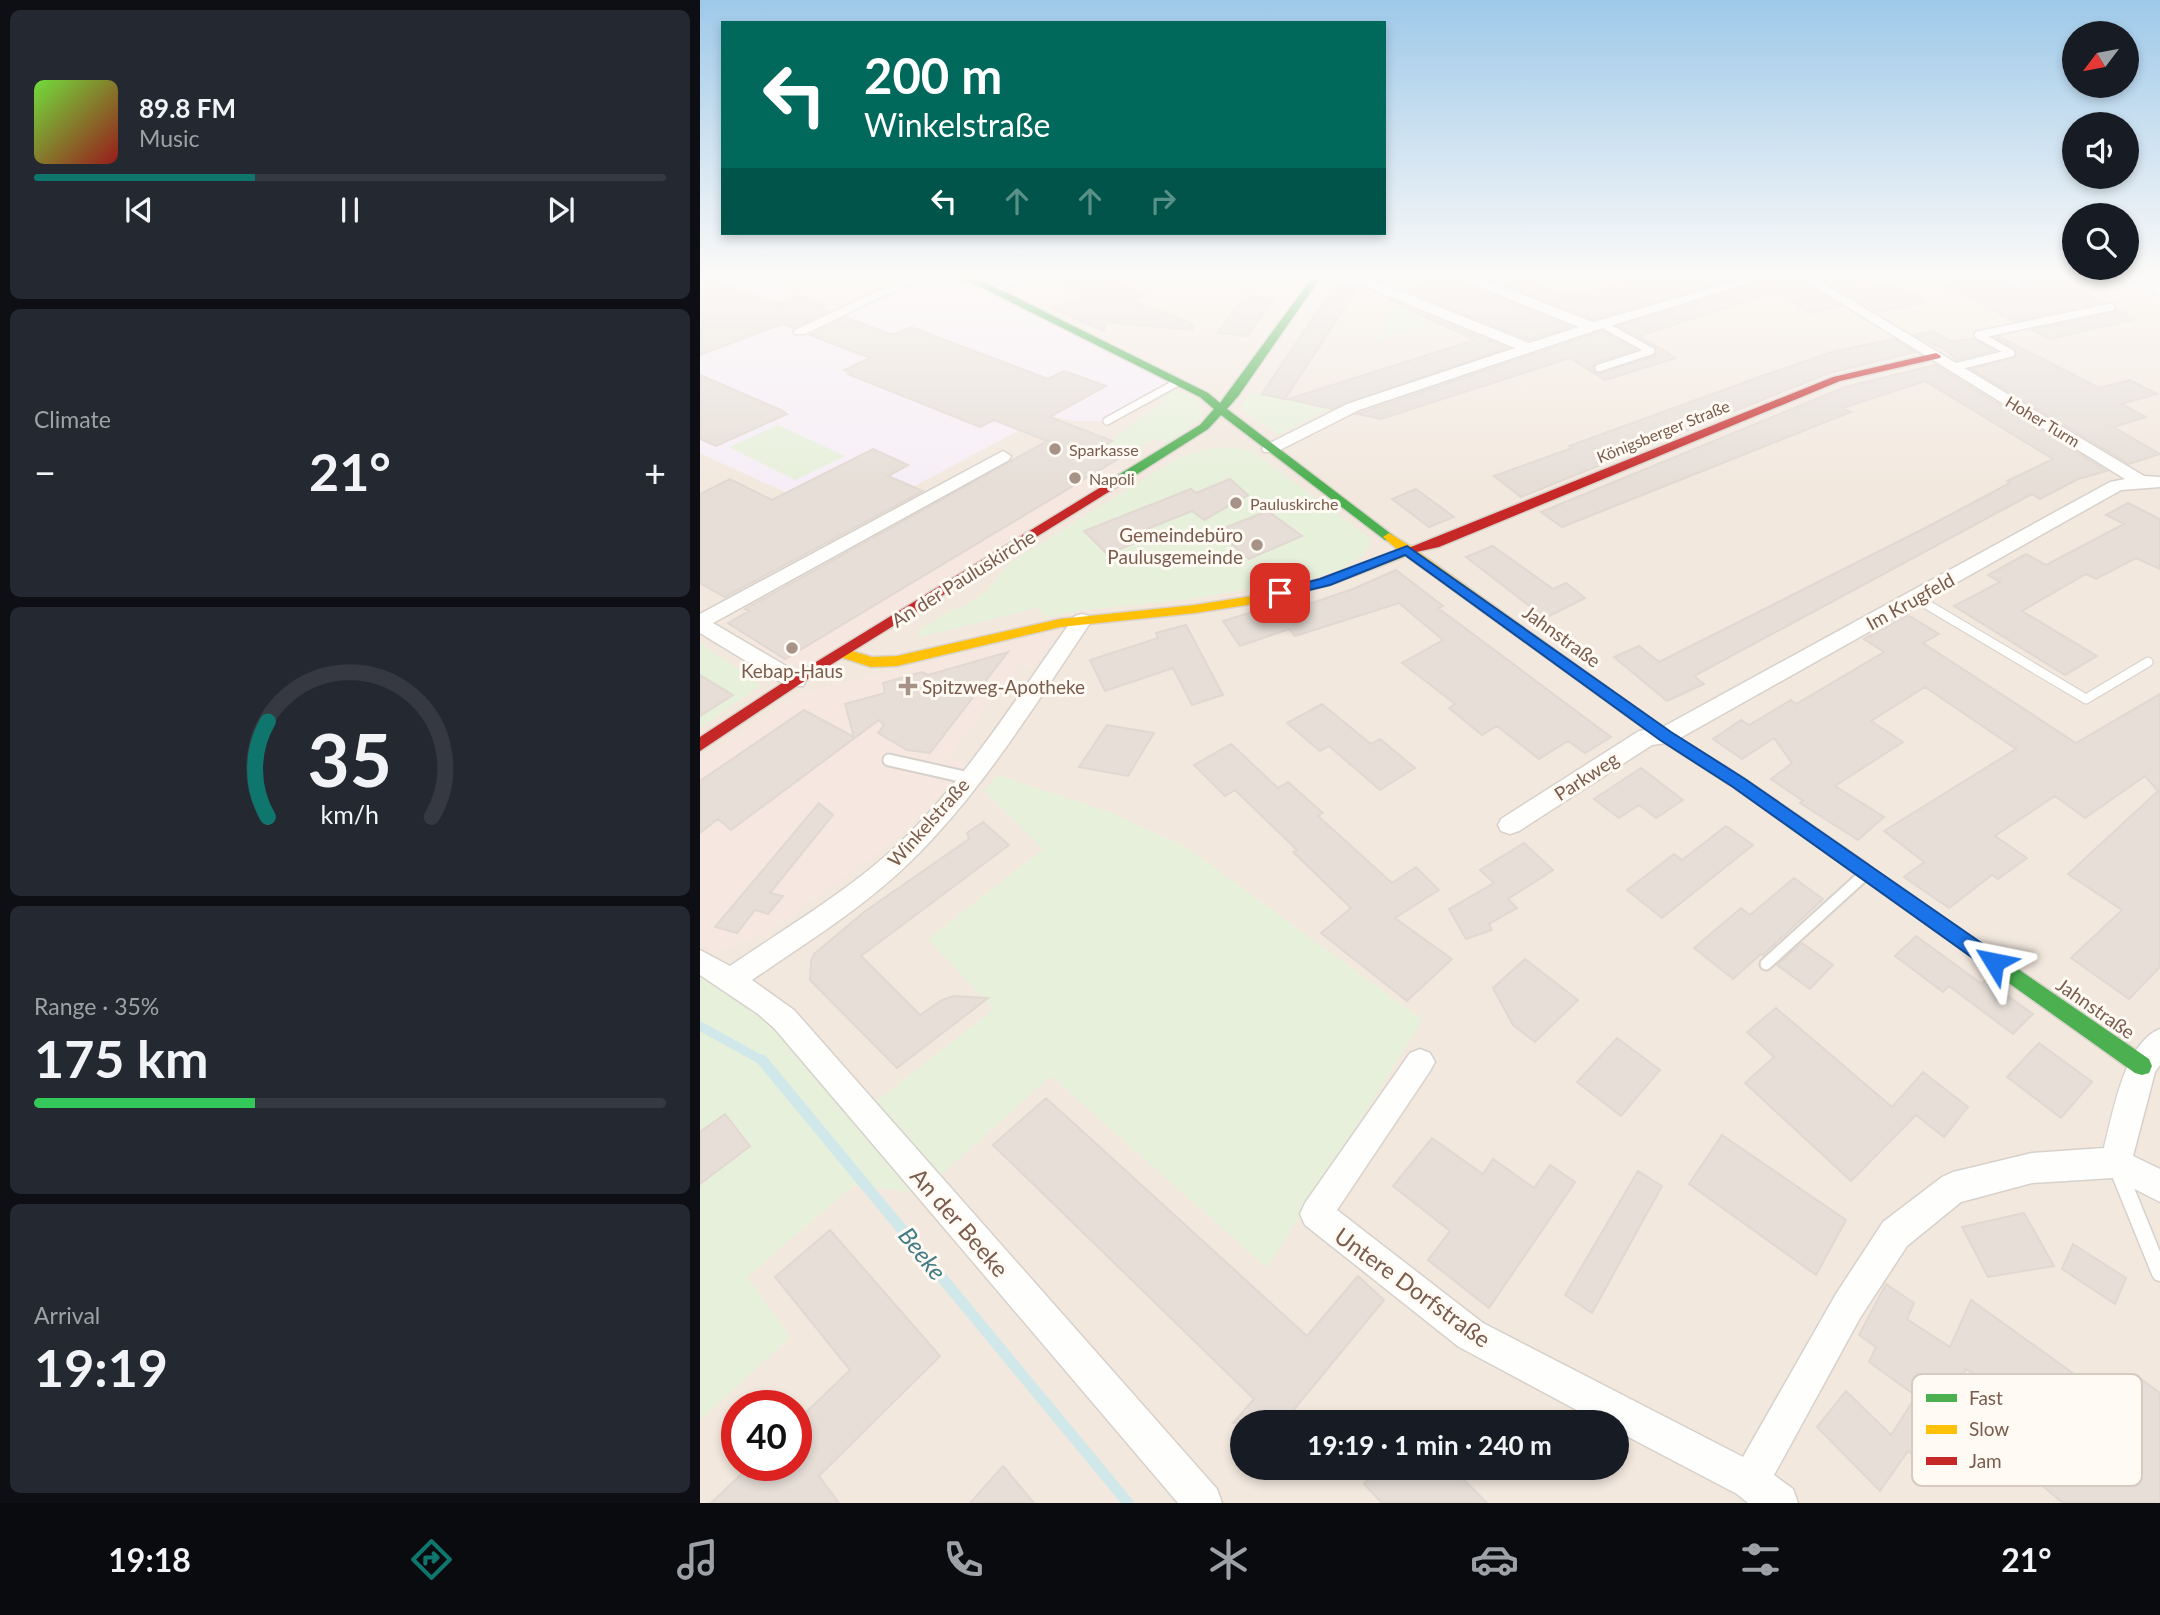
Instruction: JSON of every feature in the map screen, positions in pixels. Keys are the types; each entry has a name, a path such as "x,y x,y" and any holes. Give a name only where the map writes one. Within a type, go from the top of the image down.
{"street":[{"name":"Jahnstraße","path":"1102,344 1204,395 1220,411 1270,449 1665,736 1739,783 1866,873 2151,1054"},
{"name":"An der Pauluskirche","path":"795,681 1198,432 1220,411 1268,344"},
{"path":"1518,344 1527,348"},
{"path":"1270,449 1353,407 1539,344"},
{"name":"Hoher Turm","path":"1916,344 2151,482 2160,497"},
{"name":"Königsberger Straße","path":"1407,550 1434,544 1837,379 1936,356"},
{"path":"700,745 795,681 700,623 1003,456"},
{"name":"Im Krugfeld","path":"1665,736 2116,486 2151,482"},
{"path":"842,653 871,662 897,661 1022,630 1082,620 1195,609 1259,599 1325,582 1407,550"},
{"name":"Winkelstraße","path":"731,980 881,874 913,844 969,778 1082,620"},
{"name":"Parkweg","path":"1510,825 1647,737 1665,736"},
{"name":"An der Beeke","path":"700,961 784,1019 1203,1503"},
{"path":"2115,1163 2151,1054"},
{"name":"Untere Dorfstraße","path":"1420,1062 1316,1214 1471,1335 1750,1481 1779,1503"},
{"path":"1750,1481 1848,1307 1895,1234 1953,1188 2032,1168 2115,1163 2160,1186"}],"lane":[{"path":"1599,368 1651,351 1637,344"},
{"path":"1955,367 2011,353 1995,344"},
{"path":"1107,421 1178,382"},
{"path":"1916,598 2086,699 2148,662"},
{"path":"889,760 969,778"},
{"path":"1766,964 1866,873"},
{"path":"2115,1163 2160,1273"}],"shaded area":[{"path":"700,344 1099,344 1178,382 1107,421 1076,421 1047,415 849,521 700,453"},
{"path":"1019,344 2160,344 2160,1503 700,1503 700,453 849,521 1047,415 1076,421"},
{"path":"1073,452 1127,473 797,677 747,646"},
{"path":"1057,631 1035,668 1018,665 948,759 966,763 961,771 906,831 767,933 714,953 700,943 700,759 797,694"}],"green space":[{"path":"1171,390 1194,397 1200,406 1201,418 1169,443 1154,439 1109,466 1086,457 1163,403 1160,396"},
{"path":"1251,392 1328,409 1278,435 1242,410 1242,404"},
{"path":"778,425 845,456 795,480 729,447"},
{"path":"1233,447 1252,451 1370,538 1362,556 1344,568 1317,577 1192,599 1083,610 1044,618 1040,607 920,637 918,631 984,593 1011,562 1178,458 1207,449"},
{"path":"700,643 761,685 700,728"},
{"path":"998,775 1107,811 1186,847 1423,1020 1267,1268 1051,1076 921,1193 854,1185 747,1277 791,1337 733,1390 721,1390 721,1401 700,1420 700,972 769,1019 857,1116 993,1010 928,939 1043,849 984,791"}],"building":[{"path":"700,344 729,344 700,355"},
{"path":"834,344 956,344 1048,379 1064,371 1106,386 1050,417 1112,441 1095,451 1118,459 785,659 728,623 749,611 745,609 1047,441 994,420 980,427 848,374 851,372 844,370 870,358"},
{"path":"1295,344 1321,344 1285,399 1262,394"},
{"path":"1462,344 1498,344 1507,348 1332,409 1288,399"},
{"path":"1563,344 1626,344 1636,350 1596,362 1593,367 1597,374 1653,357 1657,352 1652,344 1653,344 1676,358 1605,380 1570,358 1381,419 1357,414"},
{"path":"1869,344 1902,344 1915,352 1829,373 1521,497 1494,476 1572,448 1569,446 1835,351"},
{"path":"1934,344 1983,344 1994,351 1957,360"},
{"path":"2007,344 2014,344 2099,388 2130,380 2157,394 2121,404 2146,417 2113,427 2160,454 2129,464 1971,369 2015,357 2016,349"},
{"path":"1935,365 2107,471 2078,479 2040,499 2032,494 1694,676 1704,684 1667,701 1614,657 1639,646 1659,662 1929,526 2010,483 2007,481 2053,459 1925,381 1843,408 1851,412 1562,527 1541,512 1845,387"},
{"path":"700,375 787,414 716,446 700,439"},
{"path":"873,449 908,465 888,476 923,491 725,597 700,583 700,494 730,479 772,500"},
{"path":"1230,479 1248,495 1204,520 1192,511 1127,537 1135,543 1107,554 1084,531 1191,489 1196,493"},
{"path":"1416,489 1454,517 1429,527 1392,499"},
{"path":"2128,503 2160,519 2160,569 2136,558 2096,579 2086,574 2022,611 2097,656 2065,675 1954,606 2000,582 1988,575 2026,554 2046,565 2124,524 2106,515"},
{"name":"Gemeindebüro Paulusgemeinde","path":"1268,511 1302,536 1249,559 1216,531"},
{"path":"1493,546 1553,589 1566,583 1585,598 1545,618 1466,557"},
{"path":"1396,570 1443,606 1438,608 1611,737 1585,753 1568,741 1539,759 1497,726 1482,735 1449,708 1455,704 1402,663 1443,640 1399,603 1295,636 1289,629 1240,646 1223,621 1252,612 1257,619 1304,603 1306,605 1353,589"},
{"path":"1908,615 1939,634 1923,643 2076,743 2160,694 2160,967 2129,999 2071,958 2122,910 2068,874 2158,791 2145,776 2085,818 2055,796 1995,836 2027,858 1998,879 1992,875 1949,908 1904,877 1924,862 1884,831 2016,749 1925,687 1871,721 1903,742 1835,786 1884,817 1858,840 1800,803 1803,801 1771,779 1792,763 1774,738 1742,759 1713,739 1741,720 1749,725 1791,700 1796,704 1884,652 1864,639"},
{"path":"1186,625 1223,695 1192,705 1173,668 1105,691 1090,660 1158,638 1156,633"},
{"path":"1008,652 930,753 907,750 878,733 884,725 879,720 731,830 718,819 700,833 700,781 804,710 854,737 845,704 885,693 883,683 922,672 928,675"},
{"path":"700,675 733,695 700,716"},
{"path":"1322,704 1371,744 1380,739 1415,768 1380,790 1329,746 1320,751 1287,723"},
{"path":"1107,725 1154,733 1128,776 1079,767"},
{"path":"1231,744 1278,788 1288,782 1323,813 1318,816 1392,883 1416,867 1439,890 1395,918 1452,959 1407,1001 1321,933 1351,908 1293,852 1297,850 1235,790 1225,796 1194,765"},
{"path":"1641,768 1683,800 1656,818 1639,805 1619,818 1594,799"},
{"path":"819,803 833,815 770,893 783,896 768,914 755,910 737,933 715,927"},
{"path":"983,822 1009,845 861,956 920,1015 942,1000 954,996 988,998 897,1068 810,980 811,961 814,954 864,912 969,839 967,833"},
{"path":"1726,826 1753,845 1662,918 1627,890 1674,854 1682,860"},
{"path":"1524,843 1553,870 1508,899 1517,908 1489,924 1492,930 1466,939 1449,909 1494,883 1480,870"},
{"path":"1794,878 1823,899 1733,979 1694,948 1741,908 1750,915"},
{"path":"1916,936 1982,984 1985,980 2033,1014 2013,1034 1949,986 1943,992 1895,956"},
{"path":"1802,943 1833,965 1810,989 1777,965"},
{"path":"1525,959 1578,1000 1535,1042 1513,1025 1493,988"},
{"path":"1776,1008 1892,1107 1923,1072 1968,1107 1944,1137 1916,1115 1851,1181 1745,1083 1774,1057 1747,1032"},
{"path":"1617,1038 1660,1070 1621,1116 1577,1082"},
{"path":"2039,1043 2092,1082 2061,1118 2007,1077"},
{"path":"1046,1098 1307,1336 1358,1276 1384,1300 1294,1410 1244,1410 1254,1399 993,1145"},
{"path":"725,1114 750,1146 700,1184 700,1132"},
{"path":"1722,1135 1846,1220 1816,1275 1689,1184"},
{"path":"1432,1138 1483,1174 1493,1159 1534,1188 1550,1165 1575,1182 1489,1308 1428,1260 1450,1231 1393,1186"},
{"path":"1638,1171 1662,1186 1592,1313 1565,1295"},
{"path":"2024,1213 2054,1266 1988,1277 1962,1227"},
{"path":"830,1230 940,1356 819,1476 839,1503 711,1503 734,1481 812,1481 812,1407 850,1370 775,1277"},
{"path":"2073,1244 2126,1278 2115,1304 2062,1269"},
{"path":"1886,1284 1914,1303 1907,1319 1950,1347 1971,1300 2074,1374 1973,1374 1966,1369 1964,1374 1912,1374 1912,1393 1869,1362 1876,1347 1859,1335"},
{"path":"2142,1380 2160,1393 2160,1503 2063,1503 2043,1486 2142,1486"},
{"path":"1846,1391 1891,1435 1912,1402 1912,1454 1908,1451 1880,1491 1817,1427"},
{"path":"1003,1466 1034,1503 970,1503"},
{"path":"1367,1480 1464,1480 1487,1503 1382,1503 1364,1484"}],"waterway":[{"name":"Beeke","path":"700,1026 763,1061"},
{"name":"Beeke","path":"763,1061 1128,1503"}],"traffic: fast":[{"path":"1102,344 1204,395 1248,432 1389,537"},
{"path":"1119,480 1204,427 1235,393 1269,344"},
{"path":"1862,869 2142,1066"}],"traffic: slow":[{"path":"1389,537 1665,736 1739,783 1862,869"},
{"path":"842,653 871,662 897,661 1060,623 1195,609 1259,599 1325,582 1412,549"}],"traffic: jam":[{"path":"1412,549 1434,544 1837,379 1936,356"},
{"path":"700,745 795,681 1119,480"}],"place":[{"name":"Sparkasse","path":"1055,449"},
{"name":"Napoli","path":"1075,478"},
{"name":"Pauluskirche","path":"1236,503"},
{"name":"Gemeindebüro Paulusgemeinde","path":"1257,545"},
{"name":"Kebap-Haus","path":"792,648"},
{"name":"Spitzweg-Apotheke","path":"908,686"}],"route":[{"path":"1280,593 1325,582 1407,550 1665,736 1739,783 1994,962"}]}
